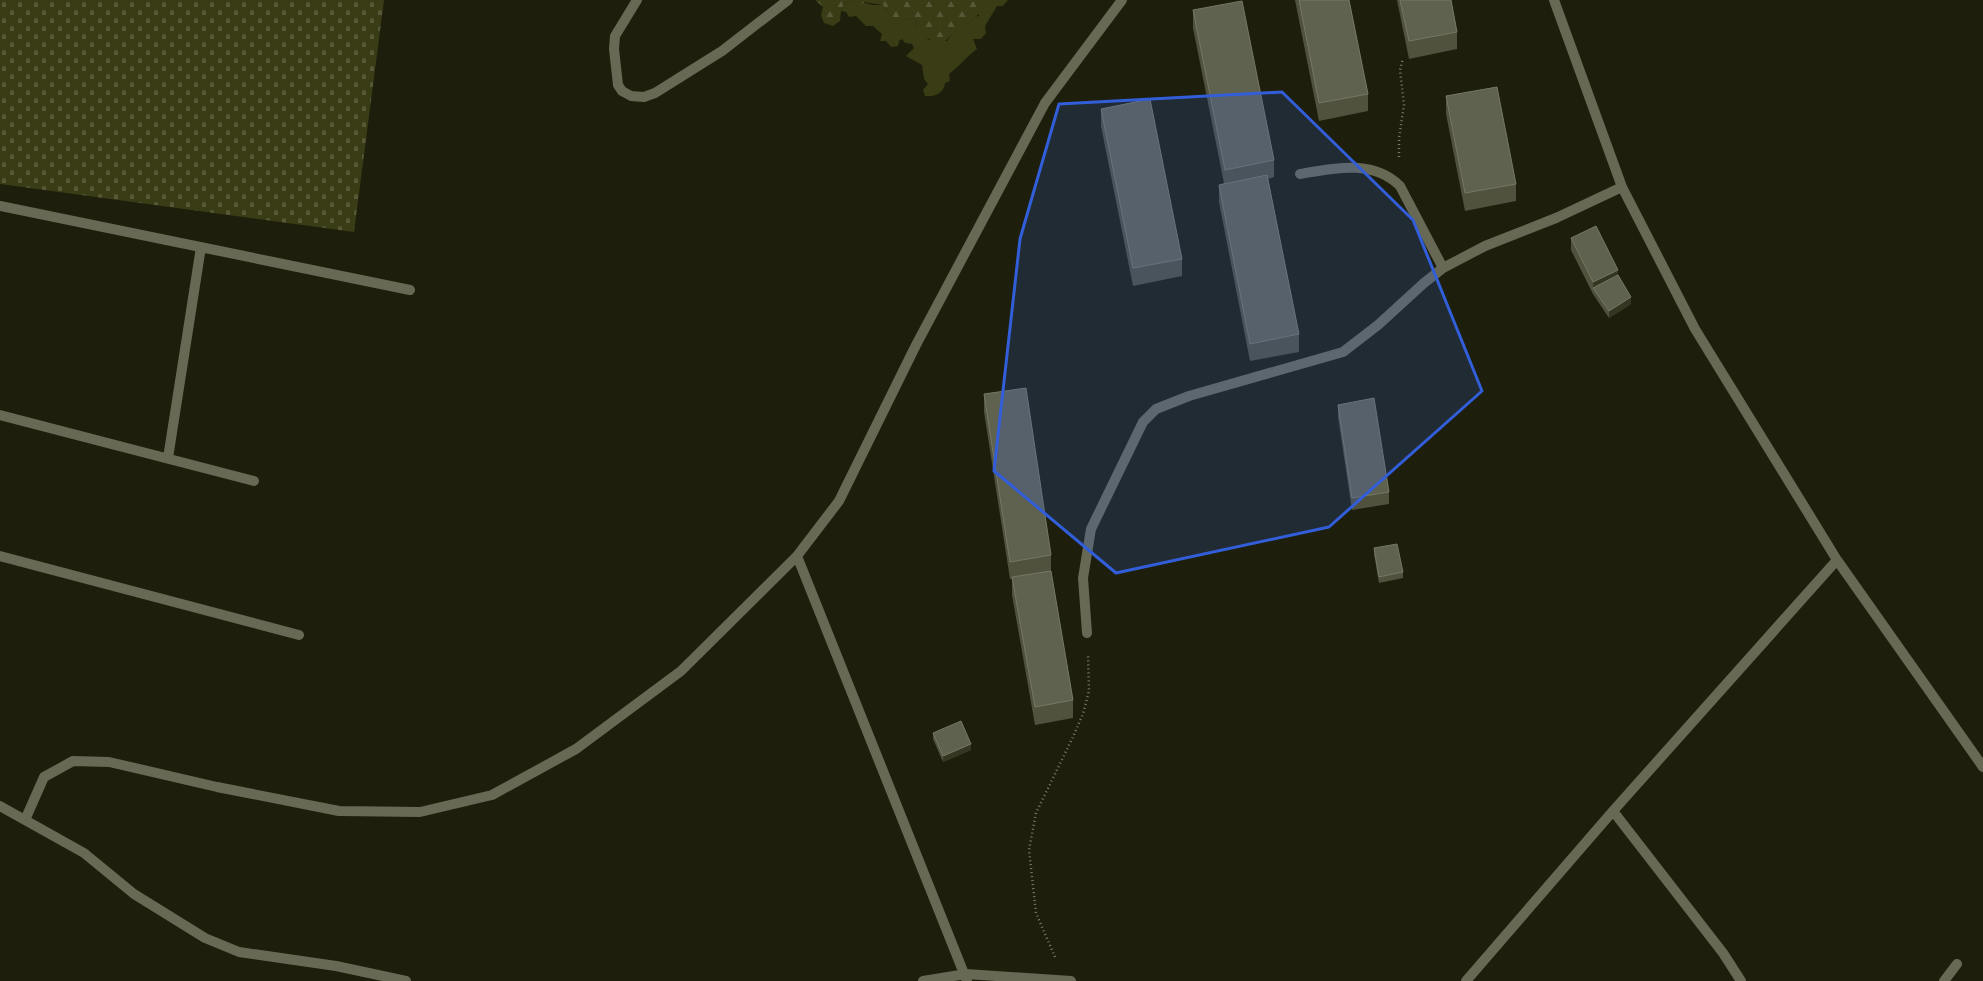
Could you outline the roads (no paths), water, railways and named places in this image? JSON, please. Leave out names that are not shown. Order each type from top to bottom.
[{"type":"street","points":[[637,0],[615,36],[614,49],[618,85],[622,91],[631,96],[644,97],[655,93],[722,50],[788,0]]},
{"type":"street","points":[[25,820],[44,777],[73,761],[109,762],[217,787],[339,811],[420,812],[492,795],[576,749],[681,671],[797,556],[839,501],[916,344],[1046,103],[1122,0]]},
{"type":"street","points":[[1554,0],[1622,187],[1695,328],[1837,560],[1983,767]]},
{"type":"street","points":[[1300,174],[1344,167],[1369,169],[1392,178],[1400,186],[1443,268]]},
{"type":"street","points":[[1087,633],[1083,578],[1091,529],[1143,422],[1156,409],[1189,396],[1343,352],[1378,325],[1424,283],[1443,268],[1485,246],[1556,218],[1622,187]]},
{"type":"street","points":[[0,206],[410,290]]},
{"type":"street","points":[[168,458],[201,247]]},
{"type":"street","points":[[0,415],[254,480]]},
{"type":"street","points":[[0,556],[299,634]]},
{"type":"street","points":[[797,556],[966,977]]},
{"type":"street","points":[[1466,981],[1613,811],[1837,560]]},
{"type":"street","points":[[0,806],[84,852],[134,894],[205,938],[239,952],[336,966],[406,981]]},
{"type":"street","points":[[1613,811],[1723,953],[1741,981]]},
{"type":"street","points":[[1944,981],[1957,964]]},
{"type":"street","points":[[923,981],[966,977],[1071,981]]}]
